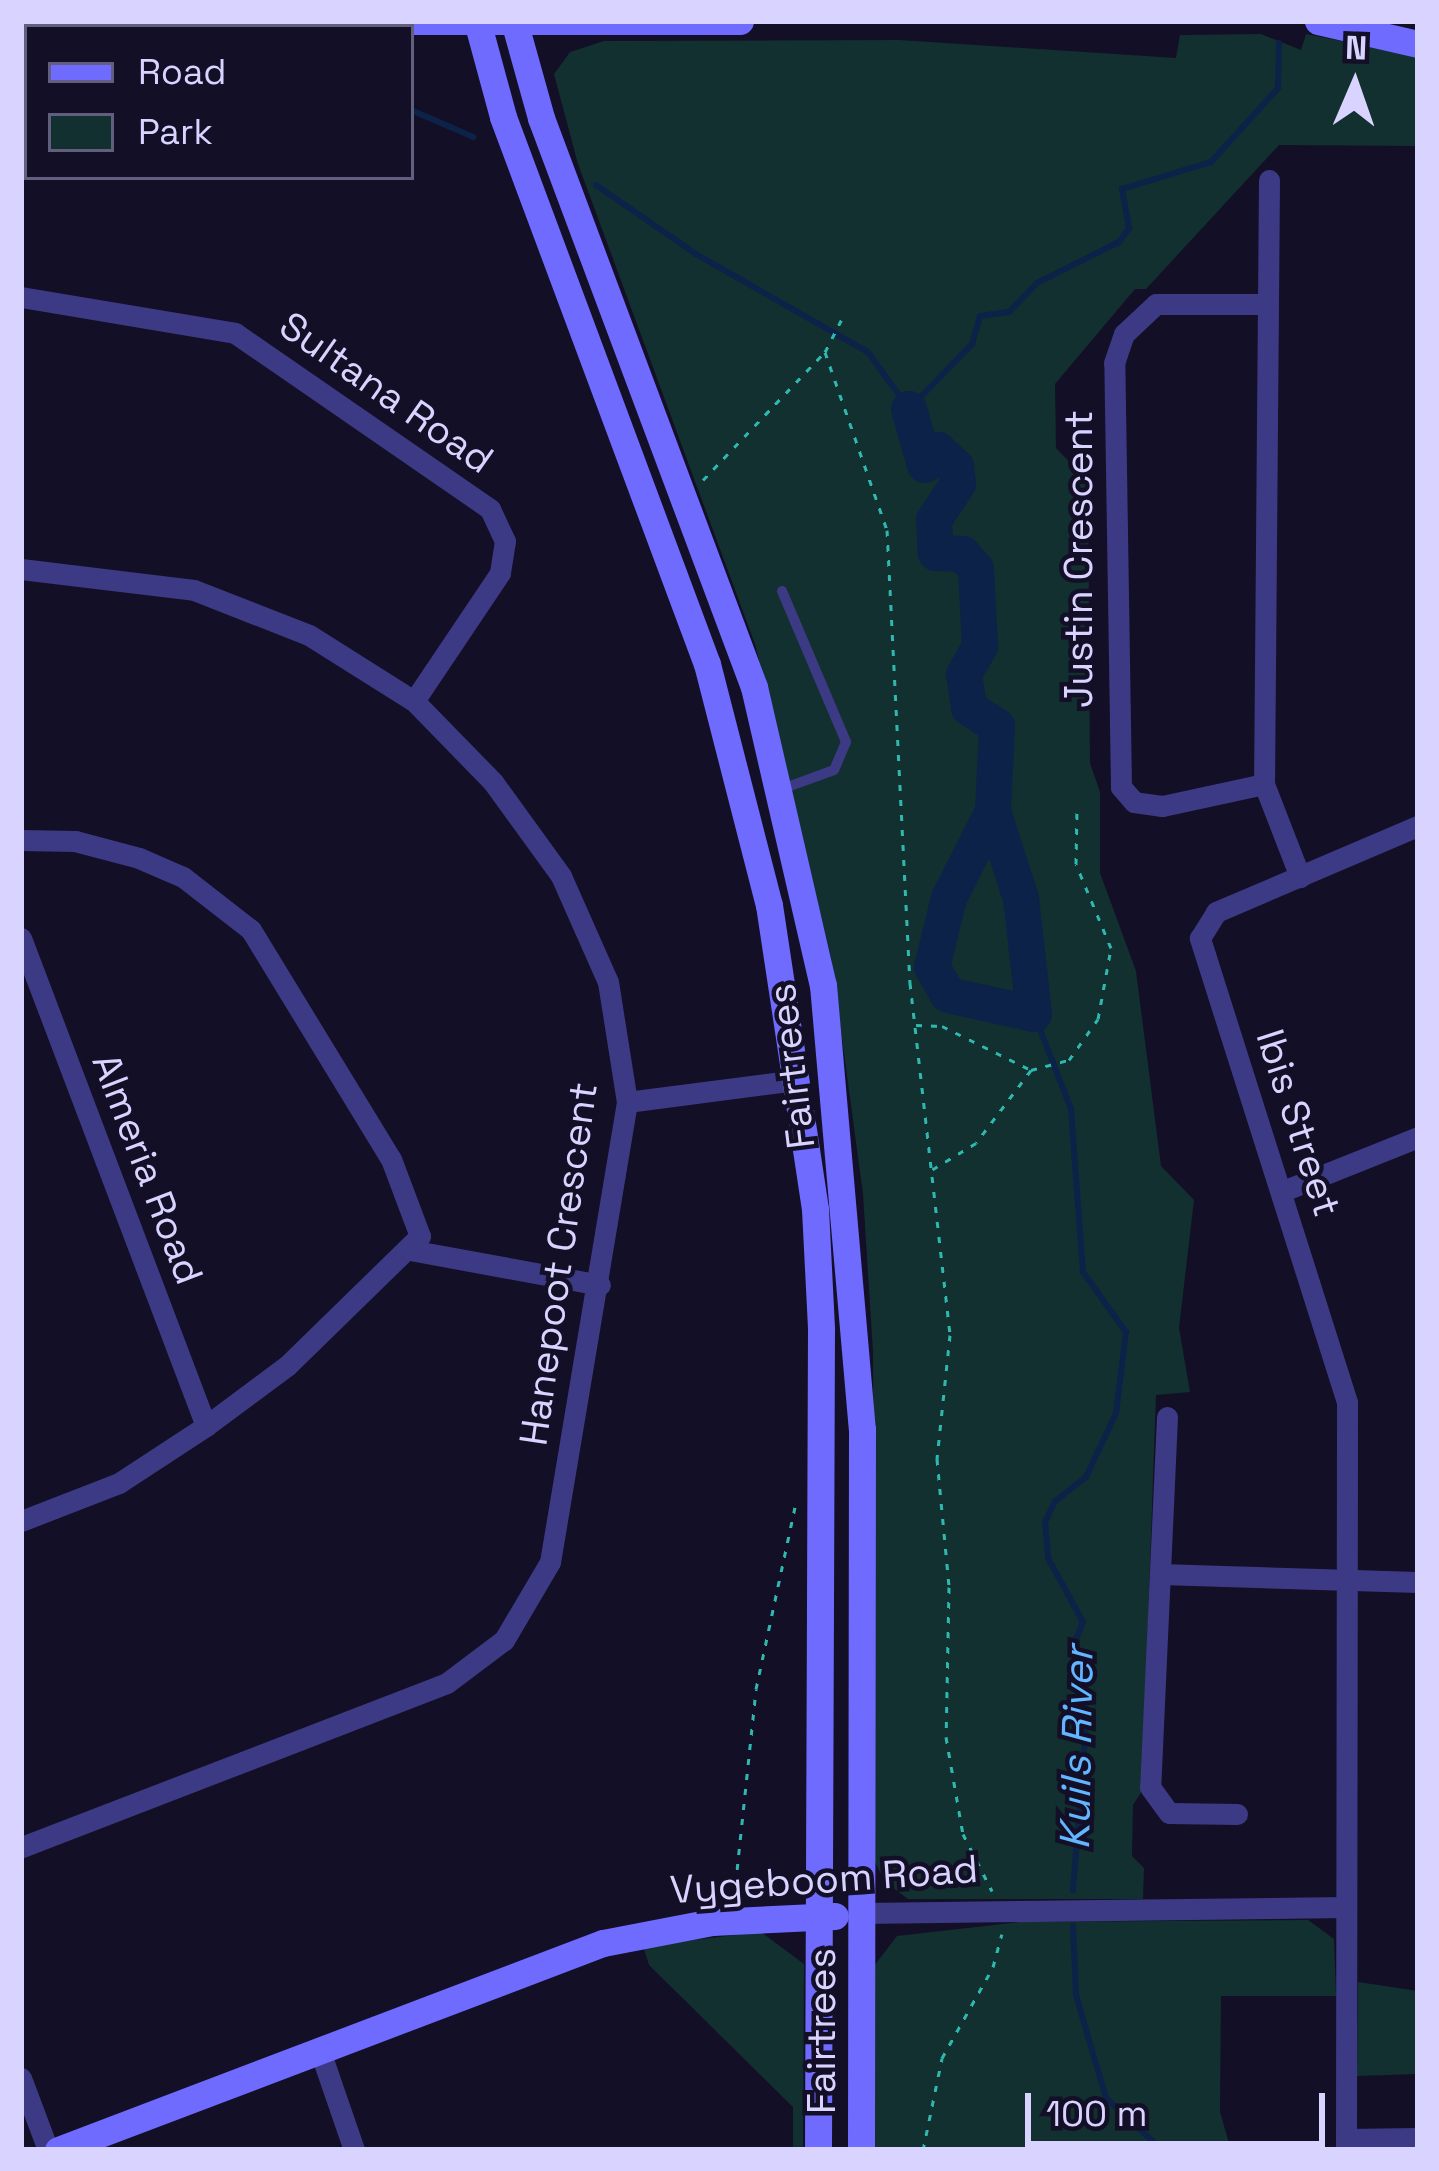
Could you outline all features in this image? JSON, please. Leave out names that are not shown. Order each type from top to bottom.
[{"type":"main road","points":[[382,21],[740,21]]},
{"type":"main road","name":"Fairtrees","points":[[514,21],[541,118],[688,494],[782,789],[823,985],[850,1226],[862,1429],[861,2150]]},
{"type":"main road","points":[[1316,21],[1418,44]]},
{"type":"main road","name":"Fairtrees","points":[[477,22],[503,116],[707,664],[769,905],[797,1080],[821,1329],[818,2150]]},
{"type":"main road","name":"Vygeboom Road","points":[[58,2150],[628,1936],[862,1913]]},
{"type":"street","points":[[1269,180],[1264,784],[1300,877]]},
{"type":"street","name":"Sultana Road","points":[[21,297],[235,333],[490,509],[505,541],[500,573],[414,701]]},
{"type":"street","name":"Justin Crescent","points":[[1264,784],[1162,806],[1134,802],[1120,787],[1114,363],[1124,334],[1156,304],[1268,304]]},
{"type":"street","name":"Hanepoot Crescent","points":[[21,569],[194,590],[309,635],[414,701],[493,782],[561,876],[608,982],[627,1102],[550,1562],[494,1649],[447,1683],[21,1847]]},
{"type":"street","name":"Ibis Street","points":[[1346,2145],[1347,1579],[1342,1375],[1200,938],[1216,912],[1418,826]]},
{"type":"street","points":[[21,840],[75,841],[139,858],[183,878],[251,930],[392,1159],[420,1236],[288,1365],[206,1426],[119,1483],[21,1521]]},
{"type":"street","name":"Almeria Road","points":[[21,938],[206,1426]]},
{"type":"street","points":[[627,1102],[797,1080]]},
{"type":"street","points":[[1283,1191],[1418,1137]]},
{"type":"street","points":[[410,1250],[600,1285]]},
{"type":"street","points":[[1166,1417],[1155,1802],[1177,1815],[1237,1814]]},
{"type":"street","points":[[1160,1574],[1418,1582]]},
{"type":"street","name":"Vygeboom Road","points":[[862,1913],[1009,1907],[1346,1906]]},
{"type":"street","points":[[320,2051],[354,2150]]},
{"type":"street","points":[[21,2078],[48,2150]]},
{"type":"street","points":[[1346,2145],[1418,2138]]},
{"type":"lane","points":[[782,591],[846,742],[834,770],[782,789]]},
{"type":"path","points":[[703,481],[825,352],[842,320]]},
{"type":"path","points":[[825,352],[887,530],[914,1025],[950,1335],[937,1459],[949,1587],[946,1737],[963,1834],[1009,1907],[993,1967],[942,2058],[923,2150]]},
{"type":"path","points":[[930,1172],[976,1143],[1030,1070],[1069,1060],[1099,1018],[1111,947],[1076,865],[1077,805]]},
{"type":"path","points":[[914,1025],[942,1026],[1030,1070]]},
{"type":"path","points":[[746,1899],[734,1899],[730,1888],[756,1690],[798,1494]]},
{"type":"path","points":[[772,1897],[796,1880]]},
{"type":"green space","points":[[1261,34],[1301,50],[1306,34],[1418,56],[1418,146],[1279,145],[1146,289],[1135,289],[1055,384],[1056,448],[1088,481],[1090,763],[1100,792],[1100,873],[1136,971],[1161,1166],[1194,1200],[1179,1328],[1190,1392],[1156,1395],[1142,1791],[1133,1805],[1132,1856],[1144,1868],[1143,1899],[908,1899],[885,1882],[875,1862],[873,1352],[863,1194],[831,957],[755,644],[578,164],[554,74],[570,52],[604,41],[899,40],[1176,58],[1180,35]]},
{"type":"green space","points":[[1308,1920],[1334,1939],[1336,1996],[1221,1996],[1220,2112],[1231,2150],[873,2150],[874,1966],[897,1936],[1020,1922]]},
{"type":"green space","points":[[761,1932],[804,1964],[803,2150],[793,2150],[793,2107],[649,1965],[643,1946]]},
{"type":"green space","points":[[1358,1982],[1418,1991],[1418,2074],[1357,2076]]},
{"type":"waterway","points":[[596,185],[696,254],[868,352],[909,409],[972,344],[980,316],[1009,312],[1037,283],[1119,242],[1129,228],[1122,189],[1211,162],[1278,88],[1279,43]]},
{"type":"waterway","points":[[414,111],[473,137]]},
{"type":"waterway","name":"Kuils River","points":[[909,409],[925,465],[938,450],[956,467],[958,484],[934,520],[936,553],[963,554],[976,569],[980,646],[964,675],[969,708],[997,726],[993,811],[949,898],[932,967],[948,995],[1034,1014],[1021,899],[993,811]]},
{"type":"waterway","name":"Kuils River","points":[[1034,1014],[1071,1109],[1083,1272],[1126,1332],[1116,1413],[1086,1477],[1055,1501],[1045,1522],[1048,1558],[1083,1622],[1071,1650],[1087,1712],[1073,1890]]},
{"type":"waterway","name":"Kuils River","points":[[1073,1926],[1076,1995],[1106,2098],[1162,2150]]}]
